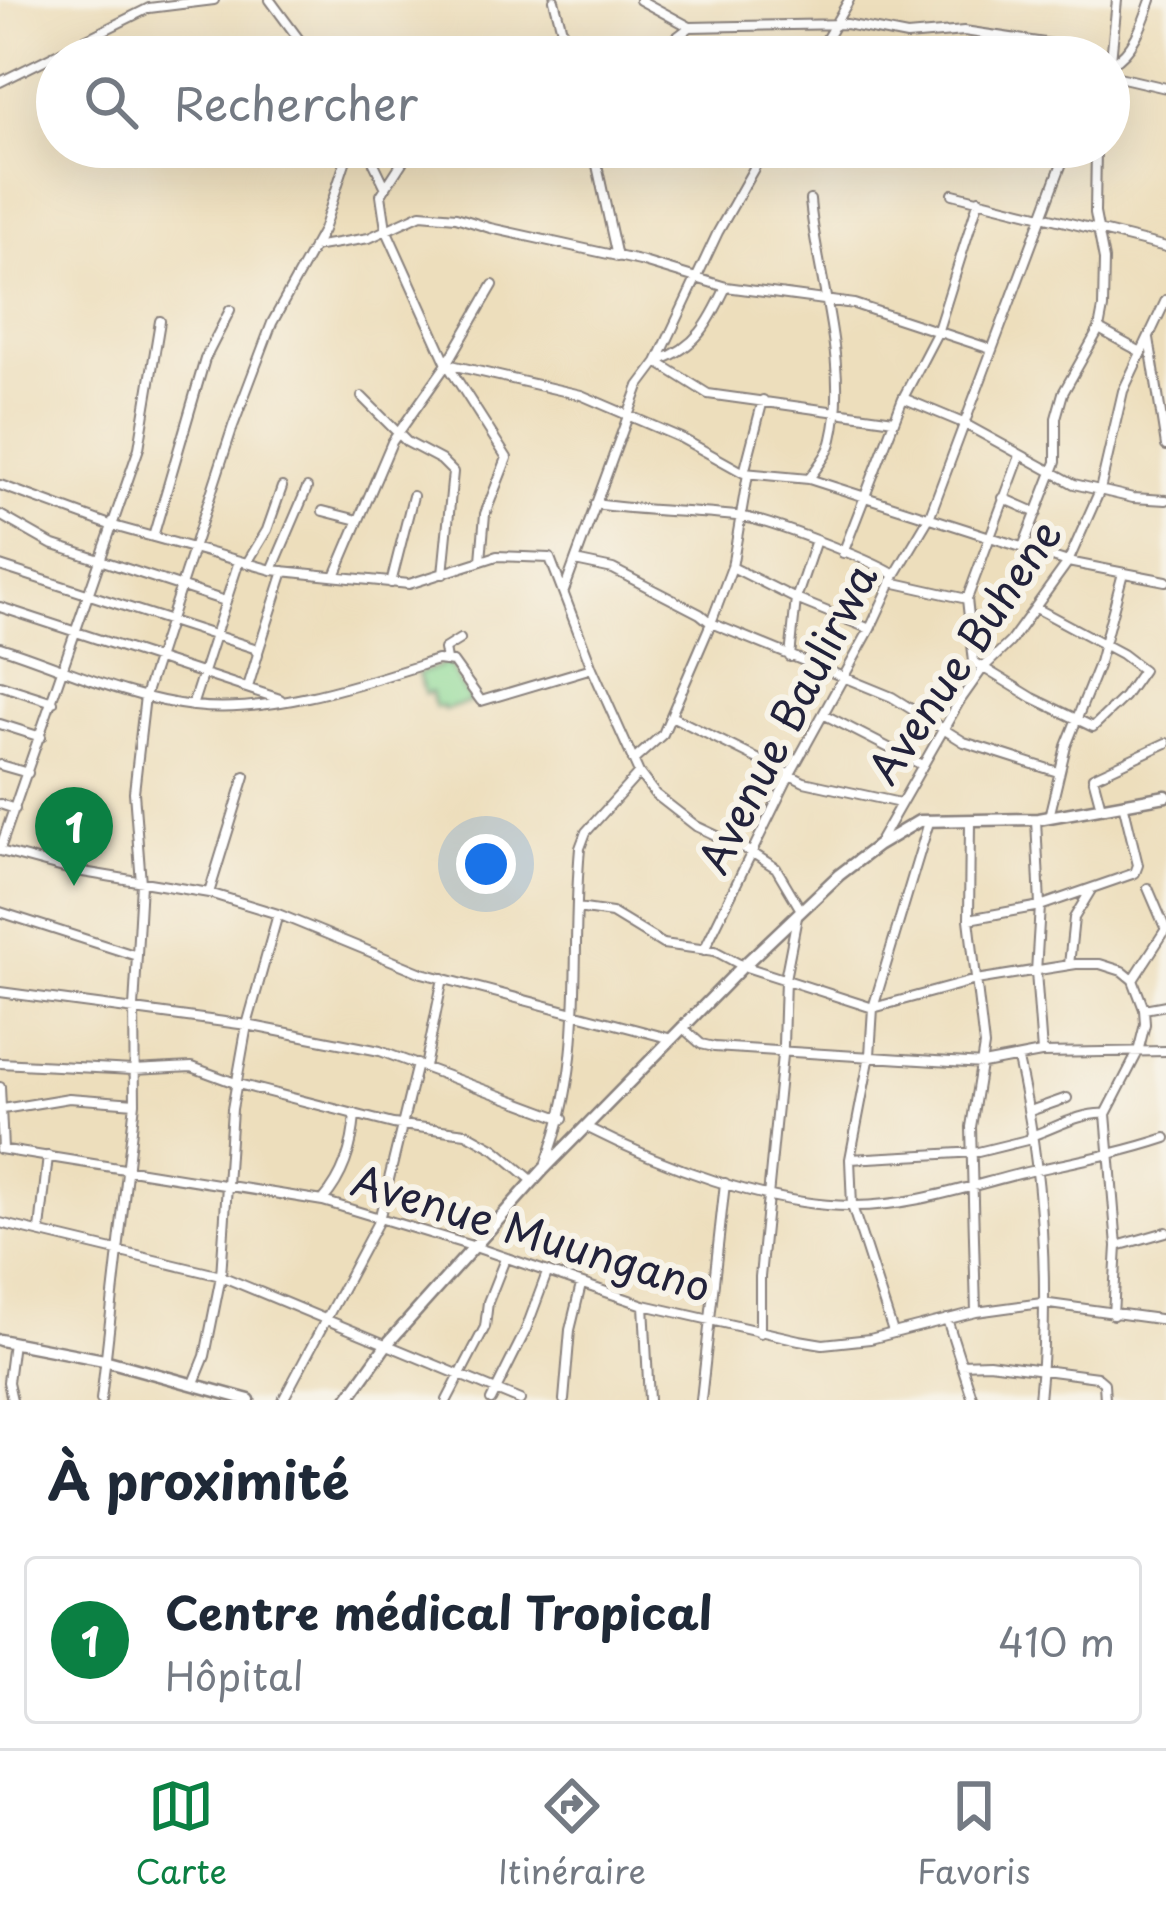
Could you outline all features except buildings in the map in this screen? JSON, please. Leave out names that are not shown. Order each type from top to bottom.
[{"type":"main road","points":[[347,1400],[387,1344],[543,1170],[743,966],[878,846],[930,819],[970,823],[1042,818],[1166,796]]},
{"type":"main road","points":[[6,1341],[104,1360],[243,1399]]},
{"type":"street","points":[[93,36],[149,8],[214,0]]},
{"type":"street","points":[[270,0],[297,36]]},
{"type":"street","points":[[554,0],[563,36]]},
{"type":"street","points":[[640,0],[690,28],[836,25],[907,36],[964,31],[1003,36]]},
{"type":"street","points":[[829,36],[849,0]]},
{"type":"street","points":[[1113,36],[1117,0]]},
{"type":"street","points":[[1130,46],[1150,0]]},
{"type":"street","points":[[679,36],[690,28]]},
{"type":"street","points":[[0,82],[36,64]]},
{"type":"street","points":[[1130,81],[1166,88]]},
{"type":"street","points":[[101,1400],[135,1103],[141,883],[134,792],[145,696],[272,323],[335,199],[344,168]]},
{"type":"street","points":[[376,168],[386,187]]},
{"type":"street","points":[[398,168],[380,199],[386,230],[447,364],[507,458],[485,514],[481,560]]},
{"type":"street","points":[[598,168],[617,256]]},
{"type":"street","points":[[564,593],[639,386],[657,362],[755,168]]},
{"type":"street","name":"Avenue Baulirwa","points":[[704,950],[840,678],[929,518],[1060,168]]},
{"type":"street","points":[[1023,548],[1052,473],[1063,393],[1099,329],[1106,285],[1098,232],[1096,168]]},
{"type":"street","points":[[953,194],[1166,247]]},
{"type":"street","points":[[843,553],[903,398],[937,333],[980,199]]},
{"type":"street","points":[[809,479],[832,442],[836,410],[829,300],[814,243],[810,200]]},
{"type":"street","points":[[312,247],[369,238],[421,214],[456,217],[726,287],[854,304],[991,349]]},
{"type":"street","points":[[334,576],[399,432],[494,285]]},
{"type":"street","points":[[657,362],[679,354],[698,338],[726,287]]},
{"type":"street","name":"Avenue Buhene","points":[[878,846],[942,728],[983,668],[1036,608],[1068,562],[1100,490],[1123,391],[1166,300]]},
{"type":"street","points":[[153,537],[206,359],[230,310]]},
{"type":"street","points":[[160,321],[139,448],[0,850],[141,883],[209,892],[443,978],[672,1039]]},
{"type":"street","points":[[1099,329],[1142,352]]},
{"type":"street","points":[[1149,336],[1166,446]]},
{"type":"street","points":[[657,362],[707,394],[894,420]]},
{"type":"street","points":[[447,364],[580,395],[681,438],[746,474],[809,479],[1068,562],[1166,581]]},
{"type":"street","points":[[362,397],[453,472],[443,575]]},
{"type":"street","points":[[903,398],[963,423],[1052,473],[1100,490],[1166,500]]},
{"type":"street","points":[[635,759],[663,734],[732,567],[763,400]]},
{"type":"street","points":[[1020,456],[968,599],[974,662],[1090,728],[1124,698],[1143,670],[1036,608]]},
{"type":"street","points":[[0,485],[110,525],[272,570],[418,583],[497,556],[550,558],[639,773],[655,794],[696,826],[776,868],[799,914],[785,979],[760,1277],[760,1334]]},
{"type":"street","points":[[192,706],[225,601],[243,562],[267,530],[283,487]]},
{"type":"street","points":[[272,570],[307,488]]},
{"type":"street","points":[[391,583],[412,496]]},
{"type":"street","points":[[1004,498],[1037,513]]},
{"type":"street","points":[[595,504],[739,516],[843,553],[893,579],[968,599]]},
{"type":"street","points":[[323,512],[358,520]]},
{"type":"street","points":[[0,514],[51,544],[225,601]]},
{"type":"street","points":[[352,535],[362,540]]},
{"type":"street","points":[[790,657],[796,599],[815,542]]},
{"type":"street","points":[[575,561],[614,569],[711,623],[892,698],[964,742],[1058,772]]},
{"type":"street","points":[[0,566],[254,648],[258,654]]},
{"type":"street","points":[[732,567],[870,629]]},
{"type":"street","points":[[248,687],[284,571]]},
{"type":"street","points":[[1041,1053],[1036,972],[1042,818],[1105,645],[1123,573]]},
{"type":"street","points":[[0,607],[282,699]]},
{"type":"street","points":[[446,660],[445,649],[460,640]]},
{"type":"street","points":[[0,647],[145,696],[192,706],[231,707],[330,691],[446,660],[453,662],[481,701],[592,668]]},
{"type":"street","points":[[0,685],[53,702]]},
{"type":"street","points":[[823,714],[922,765]]},
{"type":"street","points":[[671,716],[824,789],[901,803]]},
{"type":"street","points":[[0,724],[41,736]]},
{"type":"street","points":[[1101,807],[1093,777],[1166,743]]},
{"type":"street","points":[[0,765],[28,773]]},
{"type":"street","points":[[543,1170],[563,1119],[577,1011],[583,839],[639,773]]},
{"type":"street","points":[[209,892],[245,776]]},
{"type":"street","points":[[968,919],[1040,906],[1138,869],[1123,803]]},
{"type":"street","points":[[0,805],[15,809]]},
{"type":"street","points":[[893,1332],[852,1206],[850,1159],[870,1055],[873,1008],[930,819]]},
{"type":"street","points":[[970,823],[968,919],[983,1028],[983,1064],[971,1127],[976,1312]]},
{"type":"street","points":[[1069,966],[1074,918],[1092,888]]},
{"type":"street","points":[[1132,980],[1166,929],[1148,888]]},
{"type":"street","points":[[577,908],[612,913],[663,944],[704,950],[873,1008],[976,980],[1069,966],[1100,964],[1121,971],[1132,980],[1144,1009],[1138,1052],[1106,1114],[1117,1246],[1113,1315]]},
{"type":"street","points":[[0,912],[137,956]]},
{"type":"street","points":[[202,1400],[205,1356],[221,1276],[230,1135],[247,1025],[278,914]]},
{"type":"street","points":[[283,1400],[379,1220],[400,1125],[443,978]]},
{"type":"street","points":[[0,992],[247,1025],[380,1051],[563,1119]]},
{"type":"street","points":[[1144,1009],[1166,1005]]},
{"type":"street","points":[[682,1028],[701,1044],[781,1054],[983,1064],[1041,1053],[1166,1052]]},
{"type":"street","points":[[1018,1060],[1030,1111],[1034,1170],[1042,1303],[1039,1400]]},
{"type":"street","points":[[0,1063],[134,1070],[181,1066],[400,1125],[466,1133],[533,1181]]},
{"type":"street","points":[[0,1087],[2,1149]]},
{"type":"street","points":[[3,1109],[69,1098],[135,1103]]},
{"type":"street","points":[[1030,1111],[1067,1098]]},
{"type":"street","points":[[850,1159],[971,1151],[1031,1137],[1089,1112],[1106,1114]]},
{"type":"street","points":[[322,1201],[334,1188],[353,1146],[356,1114]]},
{"type":"street","points":[[586,1126],[622,1146],[725,1183],[767,1195],[852,1206],[930,1197],[1166,1138]]},
{"type":"street","name":"Avenue Muungano","points":[[2,1149],[322,1201],[472,1246],[644,1306],[823,1344],[870,1339],[947,1318],[1042,1303],[1166,1320]]},
{"type":"street","points":[[40,1230],[48,1156]]},
{"type":"street","points":[[701,1400],[725,1183]]},
{"type":"street","points":[[0,1223],[221,1276],[520,1400]]},
{"type":"street","points":[[1117,1246],[1166,1232]]},
{"type":"street","points":[[447,1400],[484,1327],[488,1302],[506,1258]]},
{"type":"street","points":[[490,1400],[525,1332],[547,1274]]},
{"type":"street","points":[[564,1400],[570,1330],[581,1286]]},
{"type":"street","points":[[644,1306],[649,1400]]},
{"type":"street","points":[[947,1318],[973,1400]]},
{"type":"street","points":[[6,1341],[12,1400]]},
{"type":"street","points":[[961,1364],[1097,1376],[1104,1383],[1105,1400]]},
{"type":"green space","points":[[448,663],[471,702],[444,710],[435,708],[418,674]]},
{"type":"place","name":"Centre médical Tropical","points":[[74,886]]}]
